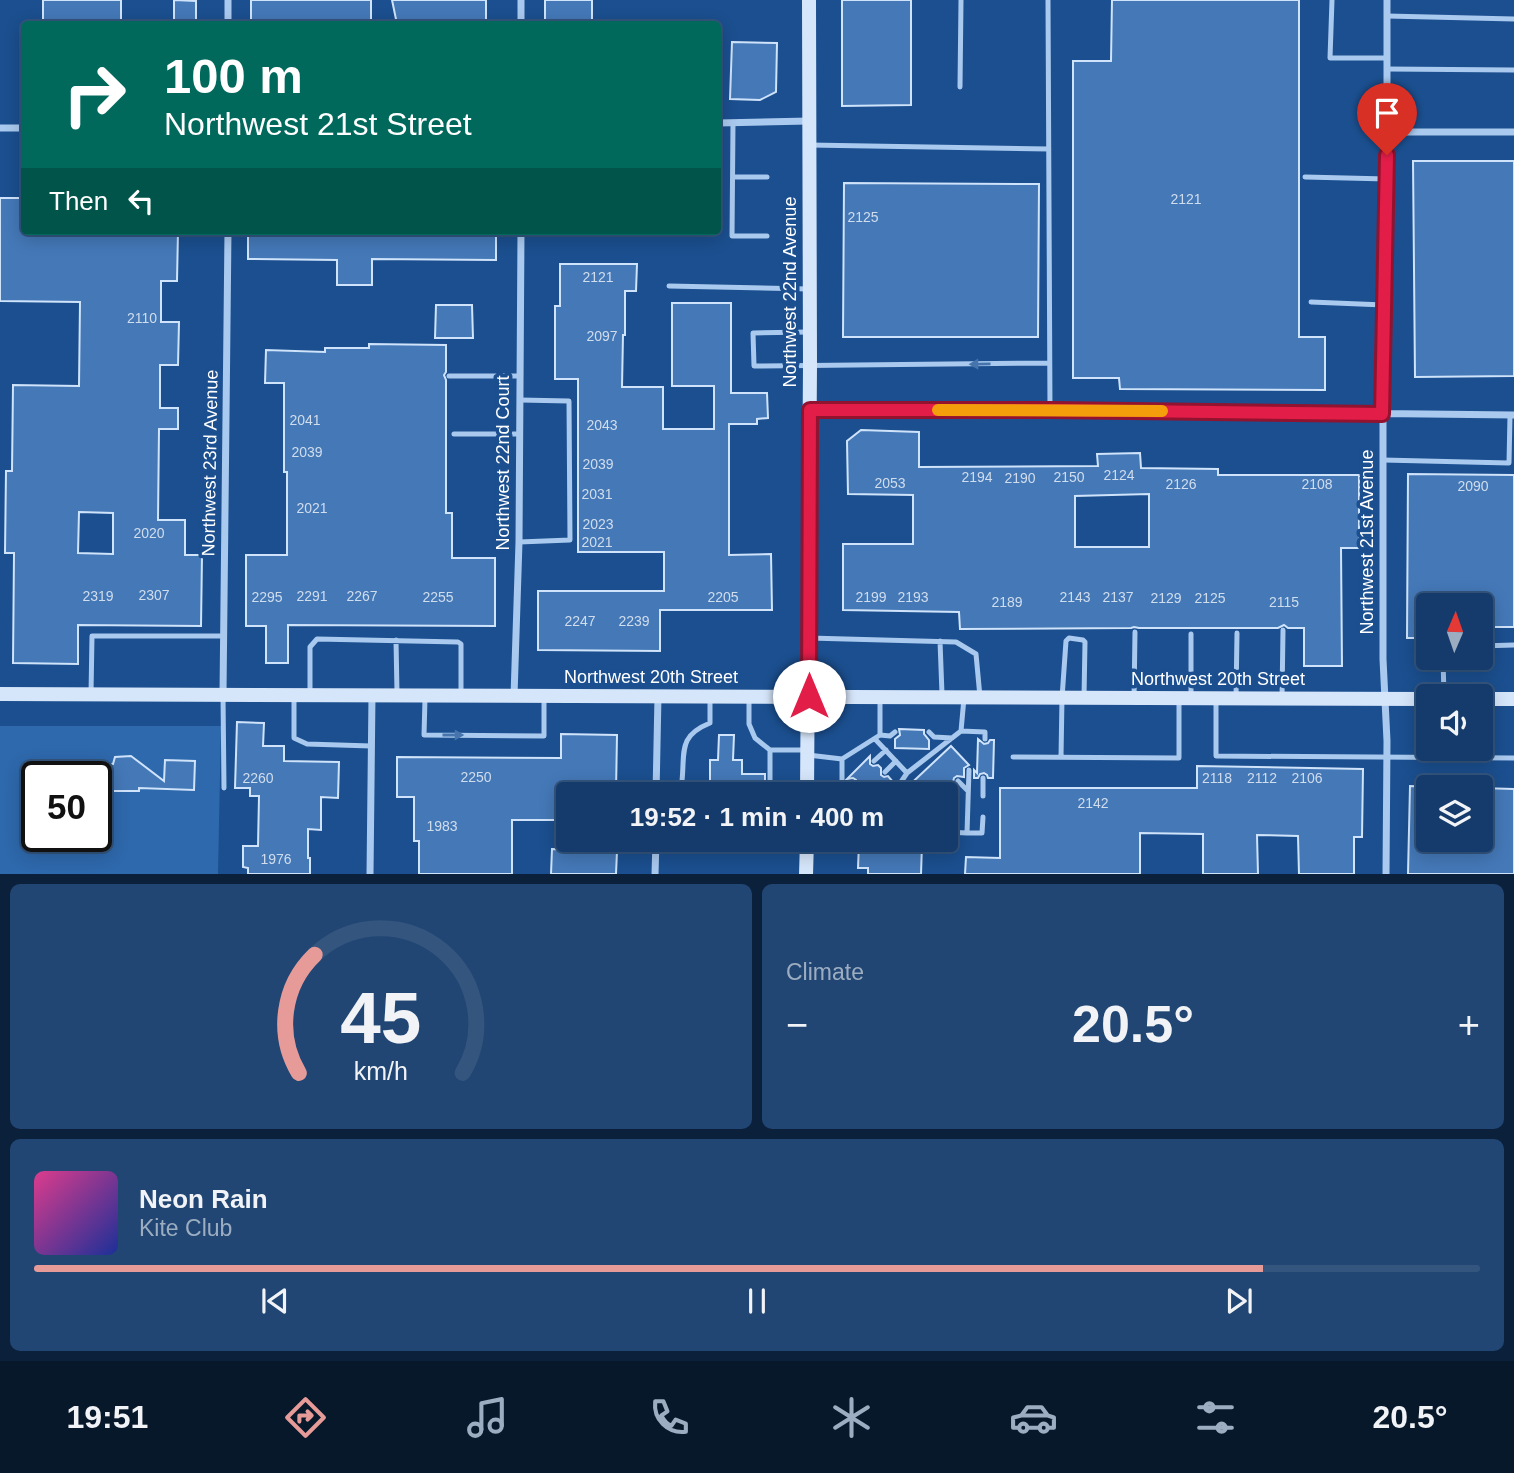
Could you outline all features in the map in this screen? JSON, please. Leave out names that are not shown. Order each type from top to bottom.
[{"type":"main road","name":"Northwest 22nd Avenue","points":[[807,782],[809,0]]},
{"type":"main road","name":"Northwest 20th Street","points":[[0,694],[1416,699]]},
{"type":"main road","points":[[1493,699],[1514,699]]},
{"type":"main road","points":[[806,874],[807,852]]},
{"type":"street","points":[[228,0],[228,21]]},
{"type":"street","points":[[521,0],[521,21]]},
{"type":"street","name":"Northwest 21st Avenue","points":[[1386,874],[1382,414],[1387,179],[1387,0]]},
{"type":"street","points":[[721,123],[809,121]]},
{"type":"street","points":[[0,128],[21,128]]},
{"type":"street","points":[[1387,132],[1514,132]]},
{"type":"street","name":"Northwest 23rd Avenue","points":[[223,695],[228,235]]},
{"type":"street","name":"Northwest 22nd Court","points":[[514,696],[519,542],[521,235]]},
{"type":"street","points":[[810,410],[1512,415]]},
{"type":"street","points":[[370,874],[372,695]]},
{"type":"street","points":[[656,782],[657,696]]},
{"type":"street","points":[[655,874],[656,852]]},
{"type":"lane","points":[[960,87],[961,0]]},
{"type":"lane","points":[[1048,0],[1050,410]]},
{"type":"lane","points":[[1332,0],[1330,58],[1387,58]]},
{"type":"lane","points":[[1387,16],[1514,19]]},
{"type":"lane","points":[[1387,69],[1514,70]]},
{"type":"lane","points":[[733,123],[732,236],[767,236]]},
{"type":"lane","points":[[810,145],[1049,149]]},
{"type":"lane","points":[[733,177],[768,177]]},
{"type":"lane","points":[[1306,177],[1387,179]]},
{"type":"lane","points":[[669,286],[810,289]]},
{"type":"lane","points":[[1311,302],[1384,305]]},
{"type":"lane","points":[[810,332],[753,333],[754,366],[1049,363]]},
{"type":"lane","points":[[449,376],[520,376]]},
{"type":"lane","points":[[519,542],[570,540],[569,401],[520,400]]},
{"type":"lane","points":[[1383,460],[1509,463],[1512,415]]},
{"type":"lane","points":[[454,434],[519,434]]},
{"type":"lane","points":[[1282,698],[1283,630]]},
{"type":"lane","points":[[1135,632],[1135,698]]},
{"type":"lane","points":[[1236,698],[1237,633]]},
{"type":"lane","points":[[1013,757],[1179,758],[1191,634]]},
{"type":"lane","points":[[91,694],[92,636],[224,636]]},
{"type":"lane","points":[[809,638],[956,642],[976,654],[980,697]]},
{"type":"lane","points":[[1061,757],[1062,698],[1066,641],[1069,638],[1078,638],[1085,642],[1084,698]]},
{"type":"lane","points":[[310,695],[310,647],[317,639],[453,641],[461,644],[461,695]]},
{"type":"lane","points":[[396,640],[397,695]]},
{"type":"lane","points":[[940,641],[942,696]]},
{"type":"lane","points":[[1493,646],[1514,645]]},
{"type":"lane","points":[[223,695],[224,788]]},
{"type":"lane","points":[[293,695],[294,737],[307,744],[371,746]]},
{"type":"lane","points":[[425,695],[424,735],[530,736],[544,736],[544,696]]},
{"type":"lane","points":[[681,782],[685,741],[691,733],[710,723],[710,696]]},
{"type":"lane","points":[[749,696],[749,724],[755,738],[770,750],[842,759],[878,737],[892,734],[895,742]]},
{"type":"lane","points":[[880,696],[878,737],[907,773]]},
{"type":"lane","points":[[900,782],[907,773],[945,747],[961,730],[964,697]]},
{"type":"lane","points":[[1216,698],[1216,756],[1514,758]]},
{"type":"lane","points":[[961,730],[985,732],[985,739]]},
{"type":"lane","points":[[931,737],[952,738]]},
{"type":"lane","points":[[770,750],[770,782]]},
{"type":"lane","points":[[874,761],[886,750]]},
{"type":"lane","points":[[842,759],[842,782]]},
{"type":"lane","points":[[885,772],[896,761]]},
{"type":"lane","points":[[967,833],[969,770]]},
{"type":"lane","points":[[983,778],[983,796]]},
{"type":"lane","points":[[958,781],[968,791]]},
{"type":"lane","points":[[958,833],[982,833],[983,817]]},
{"type":"shaded area","points":[[0,726],[221,726],[218,874],[0,874]]},
{"type":"building","points":[[43,0],[121,0],[121,21],[43,21]]},
{"type":"building","points":[[174,0],[196,1],[196,21],[174,21]]},
{"type":"building","points":[[251,0],[371,0],[371,21],[251,21]]},
{"type":"building","points":[[392,0],[486,0],[486,21],[396,21]]},
{"type":"building","points":[[545,0],[592,0],[592,21],[545,21]]},
{"type":"building","points":[[842,0],[911,0],[911,105],[842,106]]},
{"type":"building","points":[[1112,0],[1299,0],[1299,337],[1325,337],[1325,390],[1120,389],[1119,378],[1073,378],[1073,61],[1111,61]]},
{"type":"building","points":[[732,42],[777,43],[776,92],[760,100],[730,99]]},
{"type":"building","points":[[1413,161],[1514,161],[1514,376],[1415,377]]},
{"type":"building","points":[[844,183],[1039,184],[1038,337],[843,337]]},
{"type":"building","points":[[0,198],[21,198],[21,235],[178,235],[177,281],[161,281],[161,322],[179,322],[178,365],[160,365],[160,408],[178,408],[178,429],[159,429],[158,520],[185,520],[185,555],[202,555],[201,626],[78,625],[78,664],[13,663],[14,553],[5,553],[6,471],[12,471],[13,385],[79,386],[80,302],[0,301]],"holes":[[[79,512],[113,513],[113,554],[78,553]]]},
{"type":"building","points":[[248,235],[496,235],[496,260],[372,259],[372,285],[337,285],[337,260],[248,259]]},
{"type":"building","points":[[560,264],[637,264],[636,291],[625,291],[622,387],[663,387],[663,429],[714,429],[714,386],[672,386],[672,303],[731,303],[731,393],[767,393],[768,418],[757,419],[757,424],[729,424],[729,555],[771,554],[772,610],[660,610],[660,651],[538,650],[538,591],[664,591],[664,552],[578,552],[578,379],[555,379],[555,306],[560,306]]},
{"type":"building","points":[[436,305],[472,305],[473,338],[435,338]]},
{"type":"building","points":[[369,344],[446,345],[446,513],[452,513],[452,558],[495,558],[495,626],[288,625],[288,663],[266,663],[266,626],[246,626],[246,555],[287,555],[287,472],[284,472],[284,383],[265,383],[266,350],[325,352],[325,348],[369,348]]},
{"type":"building","points":[[861,430],[919,432],[919,467],[1098,466],[1097,454],[1140,453],[1141,468],[1218,469],[1218,475],[1359,475],[1359,548],[1341,548],[1342,666],[1304,666],[1304,628],[1288,628],[1284,625],[1278,628],[960,629],[959,612],[843,610],[843,544],[913,544],[913,495],[848,494],[847,441]],"holes":[[[1149,494],[1149,547],[1075,547],[1075,496]]]},
{"type":"building","points":[[1408,474],[1514,475],[1514,627],[1493,627],[1493,593],[1416,593],[1416,638],[1407,638]]},
{"type":"building","points":[[237,722],[264,723],[263,746],[284,746],[284,761],[339,762],[338,798],[321,797],[321,830],[308,829],[310,874],[248,874],[248,868],[243,867],[243,846],[258,846],[259,796],[250,796],[250,788],[235,788]]},
{"type":"building","points":[[899,729],[924,730],[929,740],[929,749],[895,748],[895,739],[900,735]]},
{"type":"building","points":[[561,734],[617,735],[616,782],[556,782],[556,820],[512,820],[512,874],[419,874],[419,841],[414,841],[414,797],[397,797],[397,757],[561,758]]},
{"type":"building","points":[[719,735],[734,735],[733,760],[742,760],[742,774],[765,774],[765,782],[710,782],[710,760],[718,760]]},
{"type":"building","points":[[978,739],[984,744],[994,740],[993,778],[988,778],[984,773],[974,778],[974,770],[977,773]]},
{"type":"building","points":[[951,746],[969,765],[964,768],[964,777],[957,776],[953,782],[913,782]]},
{"type":"building","points":[[131,756],[164,781],[165,760],[195,761],[194,790],[139,788],[139,791],[112,791],[112,764],[115,757]]},
{"type":"building","points":[[870,756],[870,764],[878,765],[881,775],[888,776],[893,782],[857,782],[853,778],[847,779]]},
{"type":"building","points":[[1197,766],[1363,769],[1362,837],[1354,837],[1354,874],[1299,874],[1298,836],[1257,835],[1258,874],[1203,874],[1203,834],[1140,833],[1140,874],[965,874],[966,857],[1000,858],[1000,788],[1197,788]]},
{"type":"building","points":[[1410,786],[1416,786],[1416,852],[1493,852],[1493,788],[1514,789],[1514,874],[1408,874]]},
{"type":"building","points":[[552,849],[556,849],[556,852],[617,852],[616,874],[551,874]]},
{"type":"building","points":[[859,852],[922,852],[921,874],[868,874],[868,868],[858,868]]},
{"type":"slow traffic","points":[[938,410],[1162,411]]},
{"type":"route","points":[[809,696],[810,410],[1382,414],[1387,155]]}]
